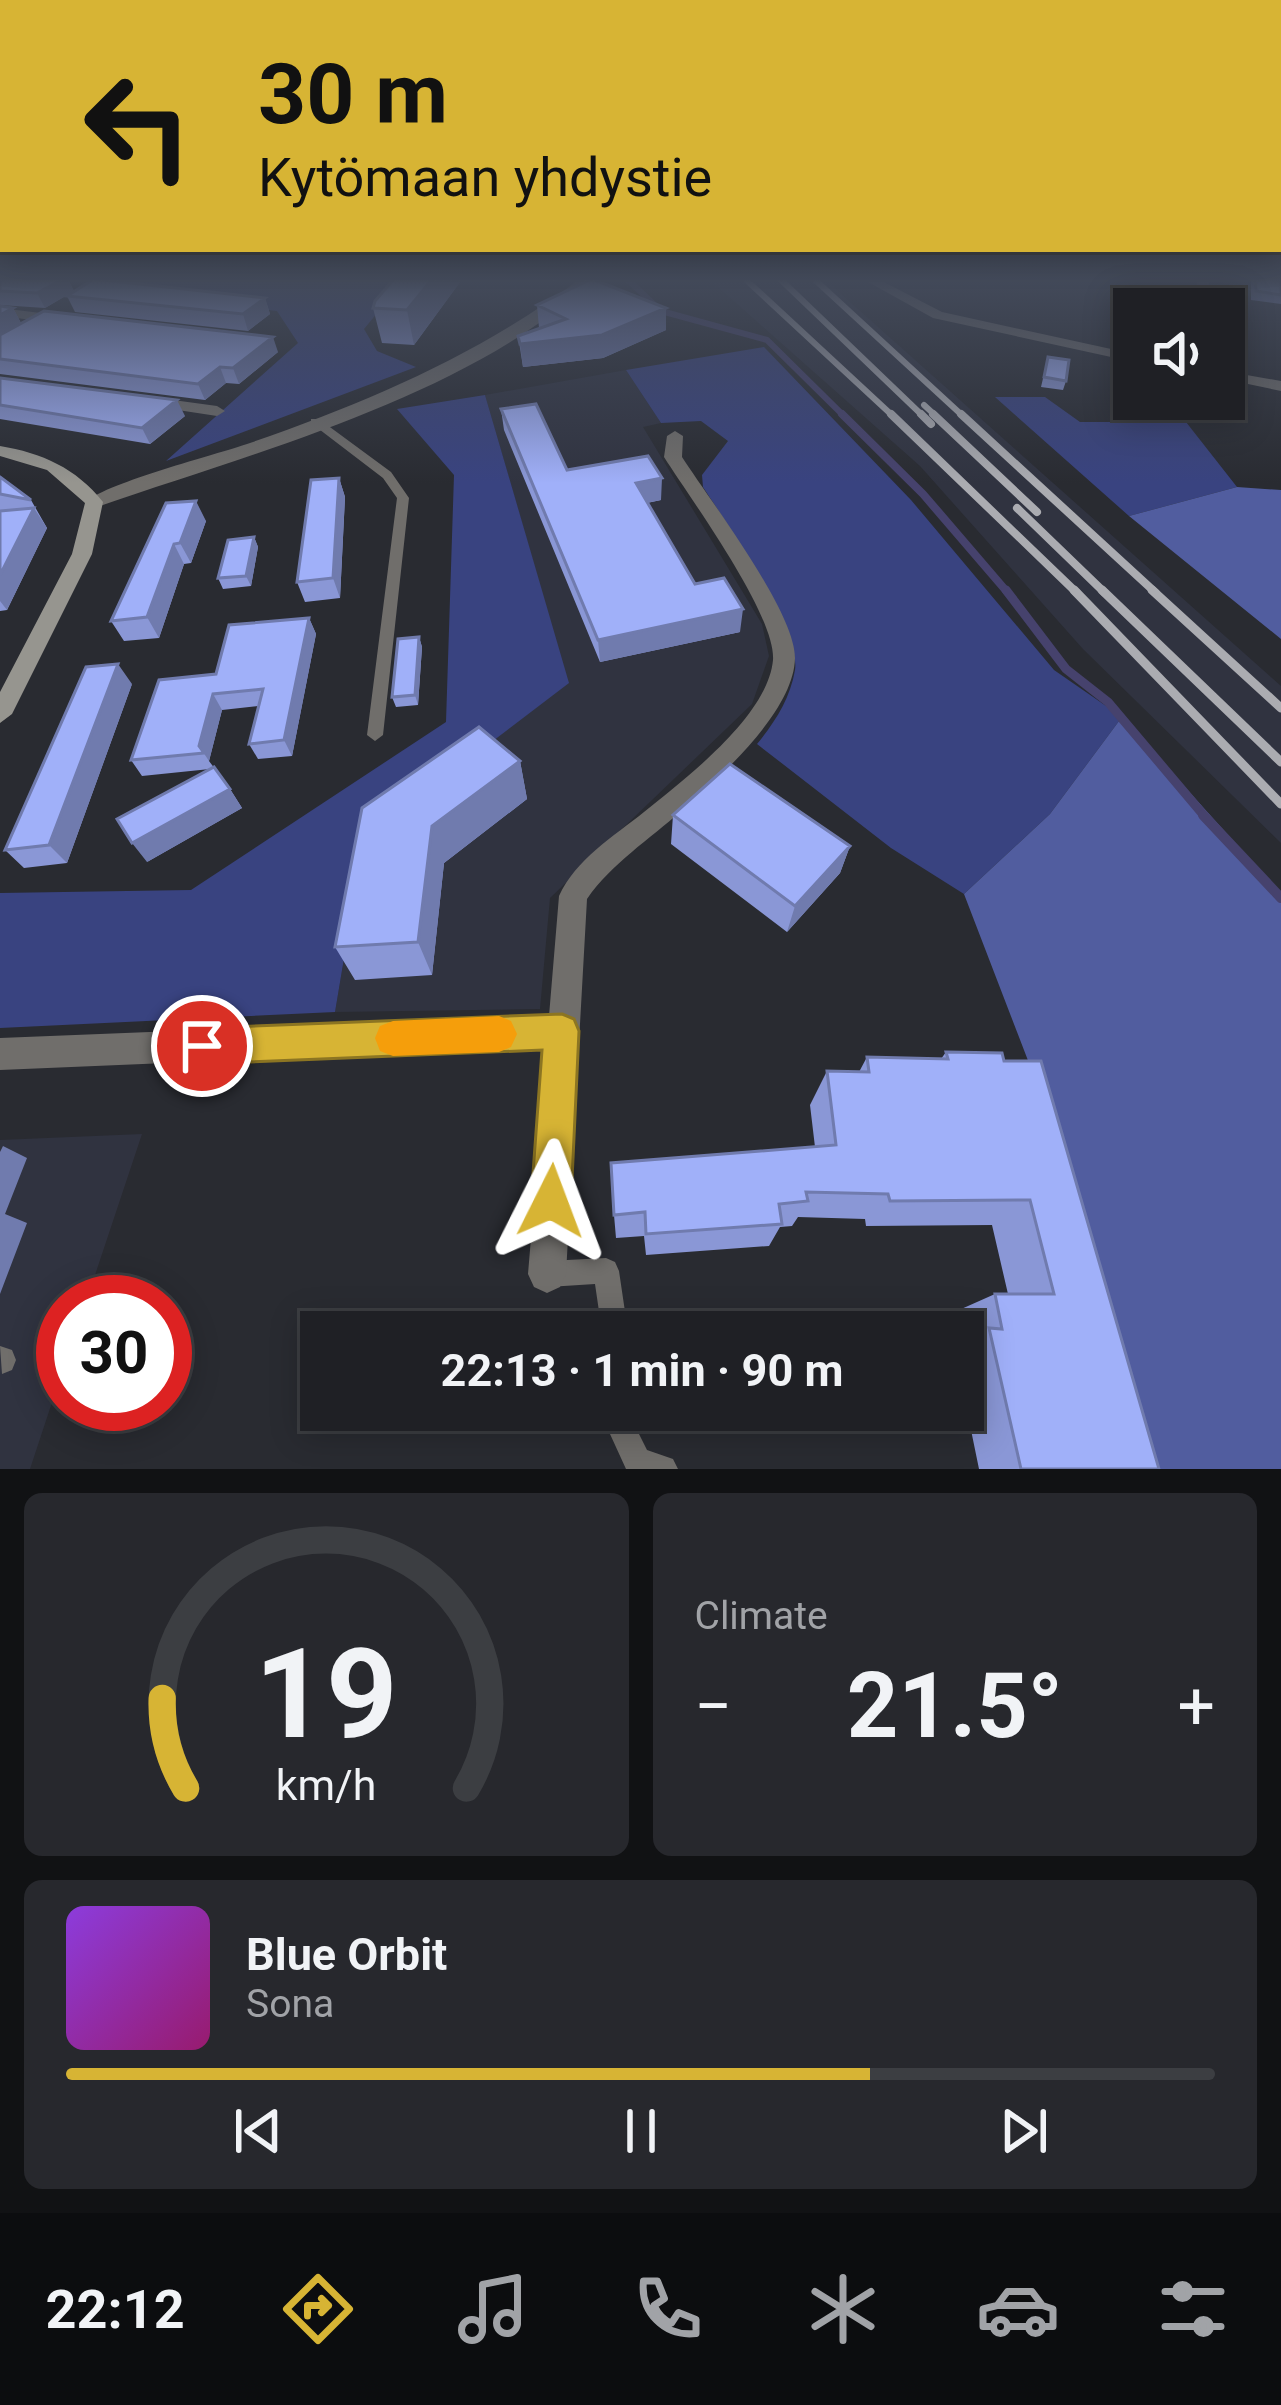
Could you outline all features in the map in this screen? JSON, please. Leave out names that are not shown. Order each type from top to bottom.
[{"type":"street","points":[[94,502],[315,421],[493,347]]},
{"type":"street","points":[[1082,347],[1113,353]]},
{"type":"street","points":[[1245,379],[1281,386]]},
{"type":"street","points":[[130,400],[217,411]]},
{"type":"street","points":[[547,1274],[573,896],[589,873],[764,712],[784,659],[776,626],[673,457],[675,436]]},
{"type":"street","points":[[0,451],[48,462],[74,477],[94,502]]},
{"type":"street","points":[[0,714],[82,554],[94,502]]},
{"type":"street","points":[[0,1054],[562,1031]]},
{"type":"lane","points":[[315,421],[387,476],[403,498],[375,735]]},
{"type":"lane","points":[[547,1274],[606,1271],[612,1311]]},
{"type":"lane","points":[[624,1431],[638,1462],[663,1469]]},
{"type":"shaded area","points":[[294,347],[374,347],[416,367],[166,461]]},
{"type":"shaded area","points":[[764,347],[911,500],[1054,670],[1122,717],[1050,814],[964,894],[891,848],[757,744],[789,691],[794,652],[775,604],[703,487],[702,475],[728,441],[701,421],[661,423],[626,370]]},
{"type":"shaded area","points":[[785,347],[900,347],[1281,686],[1281,843],[1083,649],[920,466]]},
{"type":"shaded area","points":[[626,370],[661,423],[643,427],[762,624],[769,656],[752,704],[550,898],[540,1009],[335,1012],[364,839],[568,683],[485,395]]},
{"type":"shaded area","points":[[485,395],[569,683],[364,839],[335,1012],[0,1028],[0,893],[191,890],[446,722],[454,475],[397,409]]},
{"type":"shaded area","points":[[995,397],[1045,397],[1080,422],[1186,422],[1237,487],[1129,516]]},
{"type":"shaded area","points":[[1237,487],[1281,490],[1281,639],[1129,516]]},
{"type":"shaded area","points":[[1122,717],[1281,894],[1281,1469],[1155,1469],[1047,1110],[964,894],[1050,814]]},
{"type":"shaded area","points":[[142,1134],[95,1275],[36,1275],[36,1431],[43,1431],[30,1469],[0,1469],[0,1140]]},
{"type":"building","points":[[0,347],[261,347],[233,368],[220,367],[198,384],[0,359]]},
{"type":"building","points":[[1048,357],[1069,360],[1066,381],[1044,377]]},
{"type":"building","points":[[0,378],[177,400],[142,428],[0,405]]},
{"type":"building","points":[[536,404],[567,470],[648,456],[662,478],[636,483],[695,584],[724,578],[743,609],[598,640],[501,409]]},
{"type":"building","points":[[0,477],[31,500],[0,494]]},
{"type":"building","points":[[339,478],[333,578],[297,582],[311,480]]},
{"type":"building","points":[[196,501],[147,617],[111,621],[166,503]]},
{"type":"building","points":[[34,508],[0,575],[0,511]]},
{"type":"building","points":[[254,537],[246,576],[218,578],[228,540]]},
{"type":"building","points":[[309,618],[284,740],[249,744],[263,689],[213,694],[199,746],[204,753],[131,760],[159,680],[216,674],[229,625]]},
{"type":"building","points":[[419,637],[415,695],[392,697],[398,639]]},
{"type":"building","points":[[118,664],[49,845],[5,850],[86,667]]},
{"type":"building","points":[[479,727],[520,761],[432,826],[418,942],[335,947],[362,808]]},
{"type":"building","points":[[730,764],[850,846],[795,906],[673,815]]},
{"type":"building","points":[[214,767],[230,789],[132,843],[117,819]]},
{"type":"building","points":[[946,1052],[1002,1053],[1004,1061],[1041,1061],[1159,1469],[1021,1469],[989,1328],[1002,1329],[995,1294],[1054,1294],[1030,1200],[890,1201],[888,1194],[806,1192],[808,1201],[779,1204],[782,1224],[646,1234],[645,1212],[614,1215],[611,1163],[836,1145],[827,1071],[869,1072],[867,1057],[948,1059]]},
{"type":"waterway","points":[[774,347],[845,417]]},
{"type":"waterway","points":[[842,414],[923,494],[1008,593]]},
{"type":"waterway","points":[[1006,590],[1066,669],[1108,702],[1206,818]]},
{"type":"waterway","points":[[1203,815],[1281,898]]},
{"type":"railway","points":[[818,347],[894,417]]},
{"type":"railway","points":[[851,347],[924,417]]},
{"type":"railway","points":[[887,347],[964,417]]},
{"type":"railway","points":[[924,405],[937,417]]},
{"type":"railway","points":[[891,414],[1076,592]]},
{"type":"railway","points":[[921,414],[924,417]]},
{"type":"railway","points":[[933,414],[1037,512]]},
{"type":"railway","points":[[961,414],[1156,593]]},
{"type":"railway","points":[[924,417],[931,424]]},
{"type":"railway","points":[[1017,508],[1105,593]]},
{"type":"railway","points":[[1102,590],[1281,762]]},
{"type":"railway","points":[[1152,590],[1281,708]]},
{"type":"railway","points":[[1076,592],[1281,804]]},
{"type":"slow traffic","points":[[393,1038],[499,1034]]},
{"type":"route","points":[[202,1046],[562,1031],[551,1201]]}]
